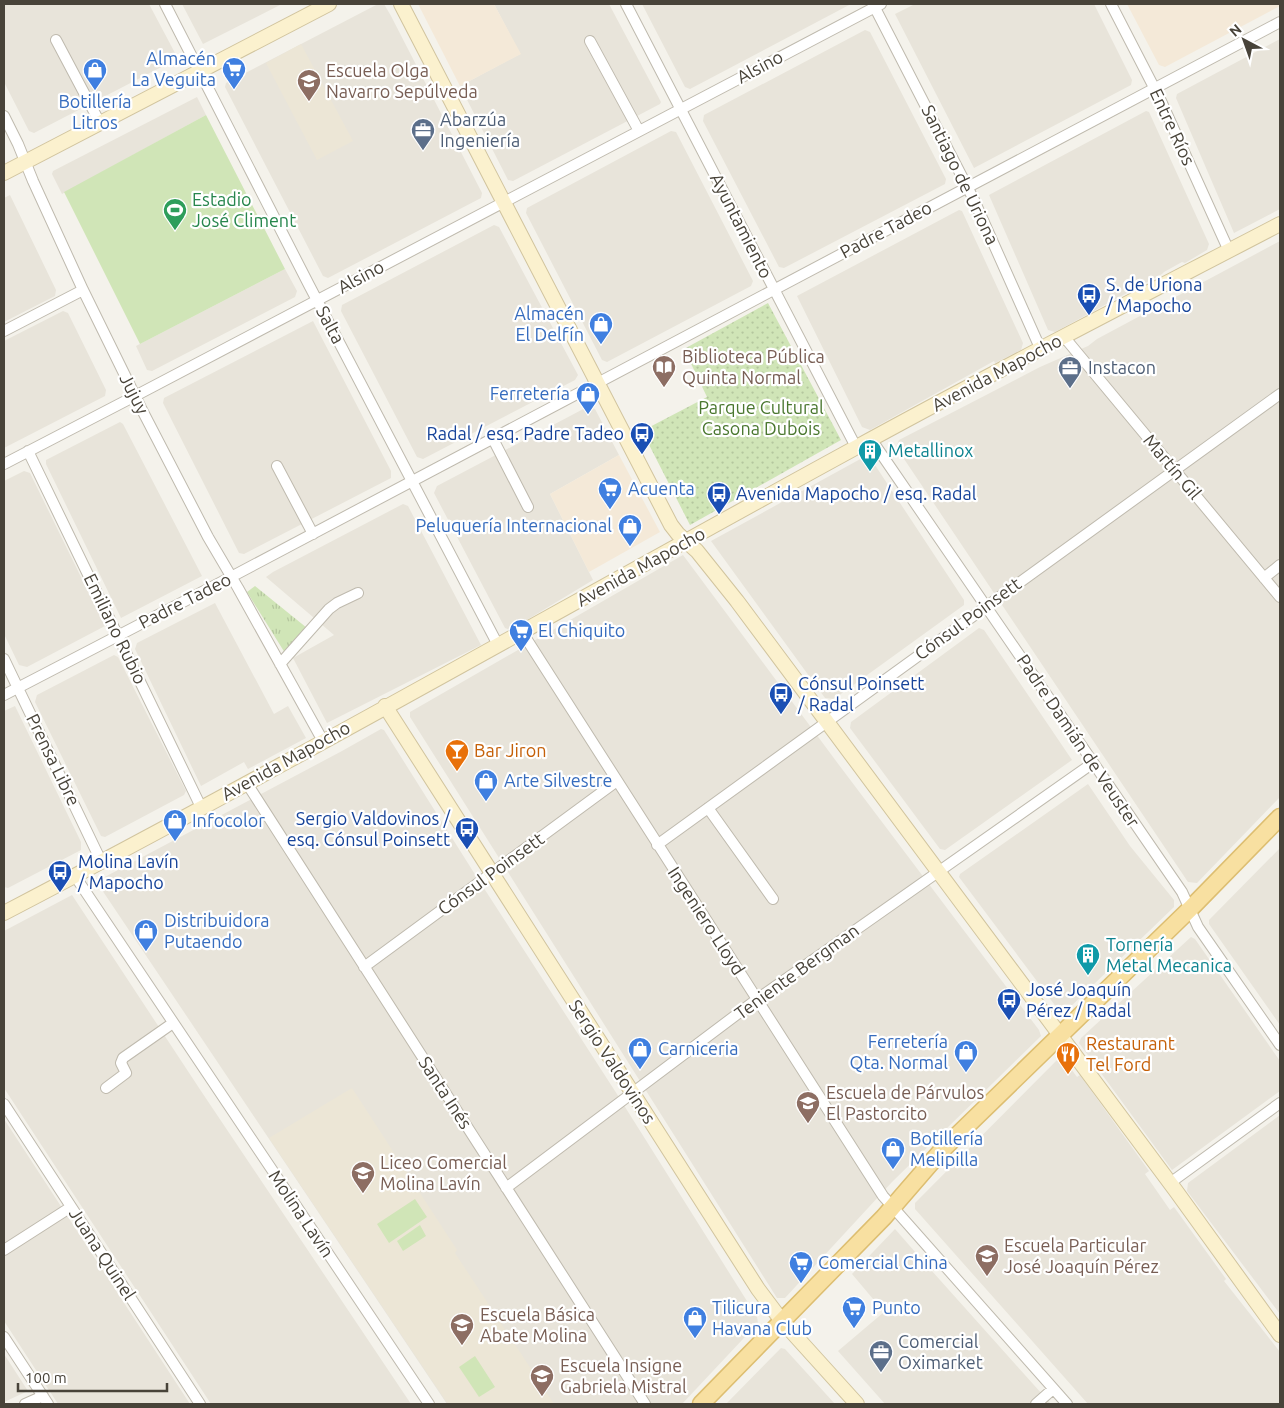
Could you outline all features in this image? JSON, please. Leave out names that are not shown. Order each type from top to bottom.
[{"type":"main road","points":[[4,172],[329,4]]},
{"type":"main road","points":[[401,4],[666,517],[678,534],[737,601],[1060,1034],[1280,1335]]},
{"type":"main road","name":"Avenida Mapocho","points":[[4,912],[101,862],[687,542],[856,447],[1280,224]]},
{"type":"main road","name":"Sergio Valdovinos","points":[[385,706],[758,1289],[782,1321],[857,1404]]},
{"type":"main road","points":[[701,1404],[893,1208],[942,1150],[1190,909],[1280,817]]},
{"type":"street","name":"Salta","points":[[165,4],[317,300],[498,645]]},
{"type":"street","name":"Ayuntamiento","points":[[626,4],[856,447]]},
{"type":"street","name":"Entre Ríos","points":[[1111,4],[1155,89],[1229,251]]},
{"type":"street","name":"Alsino","points":[[4,464],[876,5]]},
{"type":"street","name":"Santiago de Uriona","points":[[876,5],[968,187],[1041,350]]},
{"type":"street","name":"Padre Tadeo","points":[[4,694],[313,534],[1280,22]]},
{"type":"street","points":[[56,40],[100,122]]},
{"type":"street","points":[[590,41],[639,131]]},
{"type":"street","name":"Jujuy","points":[[4,116],[83,290],[135,396],[208,537],[322,741]]},
{"type":"street","points":[[4,331],[83,290]]},
{"type":"street","name":"Martín Gil","points":[[1064,338],[1280,597]]},
{"type":"street","name":"Cónsul Poinsett","points":[[657,845],[1280,394]]},
{"type":"street","points":[[493,439],[528,506]]},
{"type":"street","name":"Padre Damián de Veuster","points":[[871,439],[1182,892],[1198,927],[1280,1045]]},
{"type":"street","name":"Emiliano Rubio","points":[[28,451],[201,807]]},
{"type":"street","points":[[277,466],[313,534]]},
{"type":"street","points":[[1264,578],[1280,565]]},
{"type":"street","points":[[280,664],[329,609],[358,593]]},
{"type":"street","name":"Ingeniero Lloyd","points":[[522,632],[877,1187],[893,1208],[1067,1404]]},
{"type":"street","name":"Prensa Libre","points":[[4,659],[101,862]]},
{"type":"street","name":"Teniente Bergman","points":[[506,1188],[756,1000],[1093,762]]},
{"type":"street","name":"Cónsul Poinsett","points":[[364,967],[617,781]]},
{"type":"street","name":"Santa Inés","points":[[246,782],[645,1404]]},
{"type":"street","points":[[708,808],[773,899]]},
{"type":"street","name":"Molina Lavín","points":[[75,876],[428,1404]]},
{"type":"street","points":[[106,1088],[126,1074],[121,1063],[123,1058],[173,1023]]},
{"type":"street","points":[[1170,1183],[1280,1103]]},
{"type":"street","name":"Juana Quinel","points":[[4,1104],[200,1404]]},
{"type":"street","points":[[4,1250],[71,1207]]},
{"type":"street","points":[[4,1337],[45,1400],[25,1404]]},
{"type":"street","points":[[1036,1404],[1053,1389]]},
{"type":"shaded area","points":[[4,4],[149,4],[175,53],[173,61],[34,133],[29,131],[4,82]]},
{"type":"shaded area","points":[[182,4],[282,4],[203,44]]},
{"type":"shaded area","points":[[378,4],[384,4],[391,16],[482,193],[481,198],[328,278],[323,276],[225,87],[226,83]]},
{"type":"shaded area","points":[[418,4],[494,4],[521,54],[460,86]]},
{"type":"shaded area","points":[[494,4],[609,4],[661,102],[660,104],[513,181],[508,180],[460,86],[520,54]]},
{"type":"shaded area","points":[[642,4],[851,4],[690,89],[685,87]]},
{"type":"shaded area","points":[[915,4],[1094,4],[1132,80],[1131,85],[974,168],[895,14]]},
{"type":"shaded area","points":[[1127,4],[1280,4],[1280,6],[1165,67],[1159,65]]},
{"type":"shaded area","points":[[865,30],[870,32],[946,179],[945,184],[784,268],[779,267],[703,121],[704,115]]},
{"type":"shaded area","points":[[1280,39],[1280,209],[1234,233],[1176,98],[1177,94]]},
{"type":"shaded area","name":"Escuela Olga Navarro Sepúlveda","points":[[301,44],[353,141],[317,160],[266,63]]},
{"type":"shaded area","points":[[197,97],[206,115],[62,194],[52,174],[53,171]]},
{"type":"shaded area","points":[[1146,111],[1149,112],[1209,244],[1207,250],[1055,332],[1048,330],[989,195]]},
{"type":"shaded area","points":[[671,131],[676,132],[753,281],[751,286],[607,362],[602,360],[526,213],[527,208]]},
{"type":"shaded area","points":[[10,195],[56,290],[55,296],[4,322],[4,198]]},
{"type":"shaded area","points":[[959,210],[962,211],[1023,343],[1021,350],[995,363],[994,361],[870,430],[862,427],[797,296]]},
{"type":"shaded area","points":[[494,225],[499,227],[578,375],[575,380],[423,459],[417,457],[341,311],[342,305]]},
{"type":"shaded area","points":[[1280,241],[1280,797],[1197,883],[1188,882],[896,447],[899,440],[1040,367],[1088,346],[1097,339]]},
{"type":"shaded area","points":[[285,269],[297,291],[295,297],[152,371],[147,370],[136,346]]},
{"type":"shaded area","points":[[63,311],[68,313],[106,390],[105,396],[4,448],[4,341]]},
{"type":"shaded area","points":[[313,321],[391,471],[391,478],[244,554],[239,553],[163,403],[164,398]]},
{"type":"shaded area","points":[[589,406],[595,409],[619,455],[550,494],[593,580],[510,630],[505,628],[434,493],[437,486]]},
{"type":"shaded area","points":[[120,422],[123,424],[202,576],[121,618],[46,464],[46,460]]},
{"type":"shaded area","name":"Acuenta","points":[[619,455],[660,532],[589,572],[550,494]]},
{"type":"shaded area","points":[[864,457],[871,459],[964,600],[964,605],[834,699],[825,698],[711,541]]},
{"type":"shaded area","points":[[24,471],[30,473],[105,626],[27,667],[19,665],[4,634],[4,481]]},
{"type":"shaded area","points":[[403,504],[408,506],[481,645],[327,723],[293,658],[334,635],[266,577]]},
{"type":"shaded area","points":[[683,555],[1039,1030],[1041,1036],[892,1182],[785,1298],[777,1298],[410,717],[410,712]]},
{"type":"shaded area","points":[[215,603],[274,714],[288,706],[306,738],[248,769],[244,762],[201,786],[135,649],[137,643]]},
{"type":"shaded area","points":[[979,628],[984,630],[1072,760],[945,850],[940,849],[850,728],[851,722]]},
{"type":"shaded area","points":[[114,655],[118,657],[186,791],[184,795],[105,837],[101,836],[35,702],[37,695]]},
{"type":"shaded area","points":[[15,706],[81,842],[81,850],[8,888],[4,887],[4,711]]},
{"type":"shaded area","points":[[381,729],[384,730],[615,1091],[757,1317],[758,1323],[682,1404],[447,1404],[100,887],[101,879]]},
{"type":"shaded area","points":[[1088,784],[1130,846],[1174,900],[1174,907],[1065,1012],[1060,1012],[959,877],[960,874]]},
{"type":"shaded area","points":[[1280,848],[1280,1025],[1209,924],[1209,920]]},
{"type":"shaded area","points":[[72,895],[411,1404],[211,1404],[4,1088],[4,931]]},
{"type":"shaded area","points":[[1191,937],[1195,939],[1280,1061],[1280,1091],[1172,1170],[1079,1043],[1081,1038]]},
{"type":"shaded area","points":[[1057,1060],[1066,1062],[1077,1077],[1080,1075],[1149,1171],[1145,1174],[1170,1210],[1174,1207],[1226,1279],[1224,1281],[1280,1352],[1280,1404],[1088,1404],[915,1209],[915,1203]]},
{"type":"shaded area","points":[[352,1088],[457,1250],[455,1253],[554,1404],[448,1404],[269,1138]]},
{"type":"shaded area","points":[[1280,1115],[1280,1314],[1187,1191],[1188,1183]]},
{"type":"shaded area","points":[[4,1119],[190,1404],[58,1404],[4,1321]]},
{"type":"shaded area","points":[[895,1229],[1051,1404],[885,1404],[838,1351],[884,1312],[852,1274]]},
{"type":"shaded area","points":[[781,1348],[785,1349],[835,1404],[726,1404]]},
{"type":"shaded area","points":[[4,1354],[28,1391],[4,1402]]},
{"type":"green space","name":"Estadio José Climent","points":[[206,115],[285,269],[140,344],[64,192]]},
{"type":"green space","name":"Parque Cultural Casona Dubois","points":[[768,303],[841,440],[690,525],[642,431],[707,397],[684,349]]},
{"type":"green space","points":[[255,586],[307,628],[285,653],[247,592]]},
{"type":"green space","points":[[415,1199],[427,1217],[389,1243],[377,1224]]},
{"type":"green space","points":[[420,1225],[426,1236],[403,1251],[397,1241]]},
{"type":"green space","points":[[475,1356],[495,1387],[479,1397],[459,1367]]},
{"type":"place","name":"Almacén La Veguita","points":[[234,90]]},
{"type":"place","name":"Botillería Litros","points":[[95,91]]},
{"type":"place","name":"Escuela Olga Navarro Sepúlveda","points":[[309,102]]},
{"type":"place","name":"Abarzúa Ingeniería","points":[[423,151]]},
{"type":"place","name":"Estadio José Climent","points":[[175,231]]},
{"type":"place","name":"S. de Uriona / Mapocho","points":[[1089,316]]},
{"type":"place","name":"Almacén El Delfín","points":[[601,345]]},
{"type":"place","name":"Biblioteca Pública Quinta Normal","points":[[664,388]]},
{"type":"place","name":"Instacon","points":[[1070,389]]},
{"type":"place","name":"Ferretería","points":[[588,415]]},
{"type":"place","name":"Radal / esq. Padre Tadeo","points":[[642,455]]},
{"type":"place","name":"Metallinox","points":[[870,472]]},
{"type":"place","name":"Acuenta","points":[[610,510]]},
{"type":"place","name":"Avenida Mapocho / esq. Radal","points":[[719,515]]},
{"type":"place","name":"Peluquería Internacional","points":[[630,547]]},
{"type":"place","name":"El Chiquito","points":[[521,652]]},
{"type":"place","name":"Cónsul Poinsett / Radal","points":[[781,715]]},
{"type":"place","name":"Bar Jiron","points":[[457,772]]},
{"type":"place","name":"Arte Silvestre","points":[[486,802]]},
{"type":"place","name":"Infocolor","points":[[175,842]]},
{"type":"place","name":"Sergio Valdovinos / esq. Cónsul Poinsett","points":[[467,850]]},
{"type":"place","name":"Molina Lavín / Mapocho","points":[[60,893]]},
{"type":"place","name":"Distribuidora Putaendo","points":[[146,952]]},
{"type":"place","name":"Tornería Metal Mecanica","points":[[1088,976]]},
{"type":"place","name":"José Joaquín Pérez / Radal","points":[[1009,1021]]},
{"type":"place","name":"Carniceria","points":[[640,1070]]},
{"type":"place","name":"Ferretería Qta. Normal","points":[[966,1073]]},
{"type":"place","name":"Restaurant Tel Ford","points":[[1068,1075]]},
{"type":"place","name":"Escuela de Párvulos El Pastorcito","points":[[808,1124]]},
{"type":"place","name":"Botillería Melipilla","points":[[893,1170]]},
{"type":"place","name":"Liceo Comercial Molina Lavín","points":[[363,1194]]},
{"type":"place","name":"Escuela Particular José Joaquín Pérez","points":[[987,1277]]},
{"type":"place","name":"Comercial China","points":[[801,1284]]},
{"type":"place","name":"Punto","points":[[854,1329]]},
{"type":"place","name":"Tilicura Havana Club","points":[[695,1339]]},
{"type":"place","name":"Escuela Básica Abate Molina","points":[[462,1346]]},
{"type":"place","name":"Comercial Oximarket","points":[[881,1373]]},
{"type":"place","name":"Escuela Insigne Gabriela Mistral","points":[[542,1397]]}]
